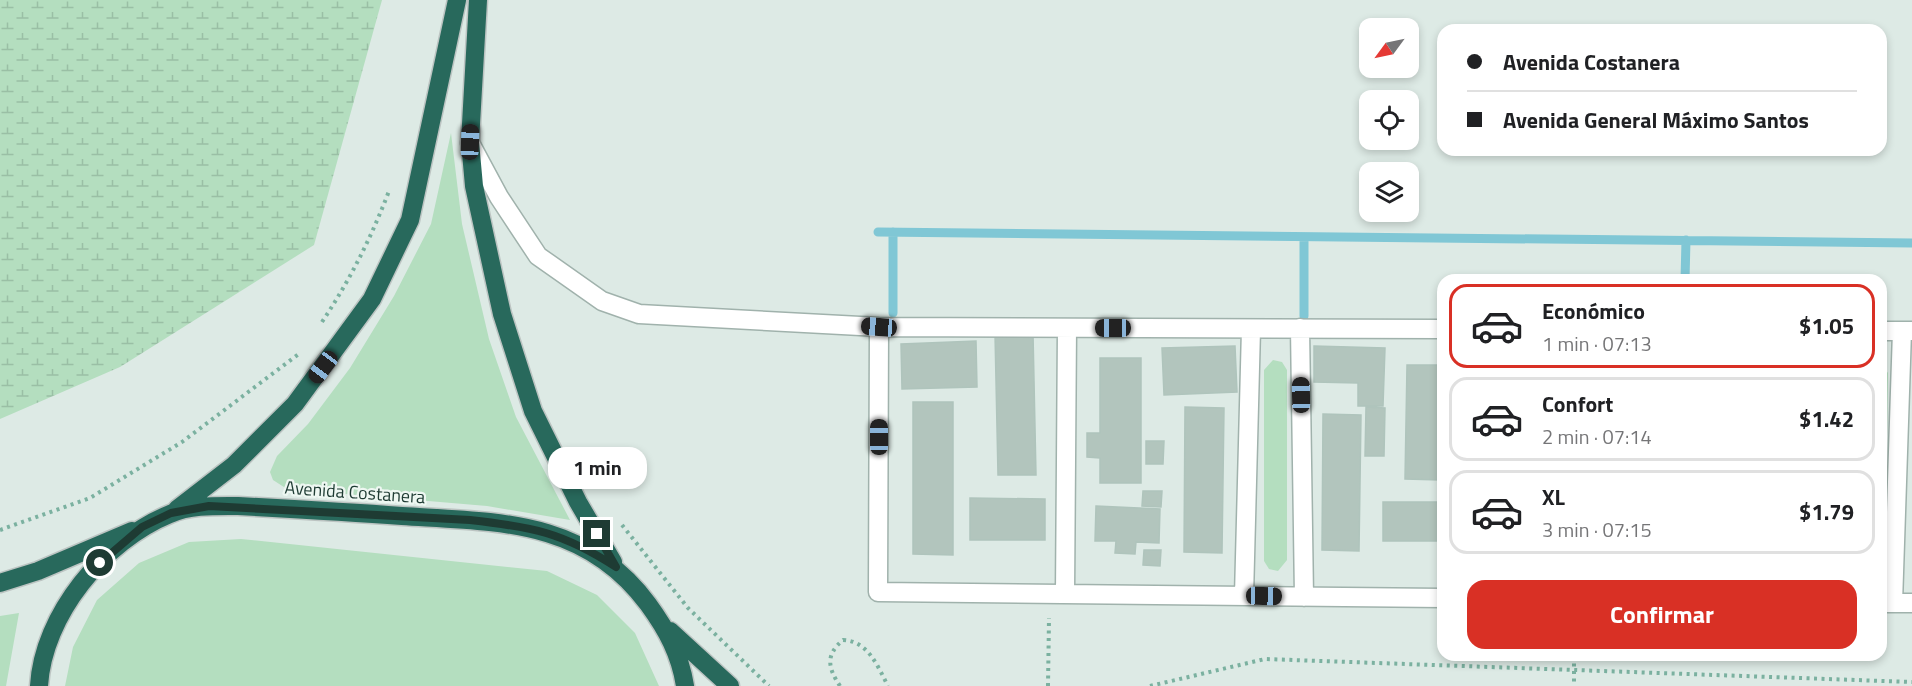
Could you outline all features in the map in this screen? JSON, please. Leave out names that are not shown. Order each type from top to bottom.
[{"type":"highway","points":[[171,513],[234,465],[295,404],[352,330],[372,299],[410,220],[457,0]]},
{"type":"highway","points":[[478,0],[470,142],[474,186],[502,314],[533,411],[578,502],[616,567]]},
{"type":"highway","name":"Avenida Costanera","points":[[39,686],[40,663],[57,619],[78,585],[142,527],[171,513],[209,506],[238,506],[509,525],[547,532],[583,546],[616,567],[666,628],[681,664],[685,686]]},
{"type":"highway","points":[[0,583],[38,571],[142,527]]},
{"type":"highway","points":[[666,628],[730,686]]},
{"type":"street","points":[[470,142],[499,197],[538,256],[602,301],[639,314],[879,327],[1437,329]]},
{"type":"street","points":[[879,327],[878,592],[1437,598]]},
{"type":"street","points":[[1065,594],[1067,328]]},
{"type":"street","points":[[1300,328],[1304,597]]},
{"type":"street","points":[[1244,596],[1251,329]]},
{"type":"street","points":[[1887,331],[1907,331],[1887,603],[1912,603]]},
{"type":"path","points":[[316,331],[348,282],[370,241],[392,183]]},
{"type":"path","points":[[0,530],[90,498],[182,442],[303,351]]},
{"type":"path","points":[[621,524],[688,608],[769,686]]},
{"type":"path","points":[[1048,686],[1049,615]]},
{"type":"path","points":[[840,686],[830,672],[828,660],[834,647],[843,640],[854,640],[864,647],[888,686]]},
{"type":"path","points":[[1150,686],[1265,659],[1912,682]]},
{"type":"path","points":[[1574,661],[1574,686]]},
{"type":"green space","points":[[0,0],[382,0],[314,245],[120,367],[0,419]]},
{"type":"green space","points":[[451,133],[462,224],[489,339],[516,417],[570,520],[487,506],[287,489],[273,480],[270,472],[277,456],[308,424],[350,368],[394,296],[431,224]]},
{"type":"green space","points":[[1273,360],[1282,362],[1287,370],[1287,560],[1278,571],[1269,569],[1264,561],[1264,370]]},
{"type":"green space","points":[[1887,372],[1888,373],[1887,436]]},
{"type":"green space","points":[[241,539],[547,571],[597,595],[635,633],[659,686],[65,686],[73,647],[97,600],[139,563],[189,542]]},
{"type":"green space","points":[[19,613],[6,686],[0,686],[0,616]]},
{"type":"building","points":[[1033,333],[1036,475],[998,475],[995,334]]},
{"type":"building","points":[[976,341],[977,387],[902,389],[901,344]]},
{"type":"building","points":[[1235,346],[1237,392],[1164,395],[1162,348]]},
{"type":"building","points":[[1314,346],[1385,348],[1383,406],[1358,406],[1358,383],[1314,382]]},
{"type":"building","points":[[1100,358],[1141,358],[1141,483],[1100,483],[1100,458],[1087,457],[1087,433],[1100,433]]},
{"type":"building","points":[[1407,365],[1437,365],[1437,480],[1405,479]]},
{"type":"building","points":[[913,402],[953,402],[953,555],[913,554]]},
{"type":"building","points":[[1185,407],[1224,408],[1222,553],[1184,552]]},
{"type":"building","points":[[1366,407],[1385,408],[1384,456],[1365,456]]},
{"type":"building","points":[[1323,414],[1361,415],[1359,551],[1322,550]]},
{"type":"building","points":[[1146,441],[1164,441],[1163,464],[1146,464]]},
{"type":"building","points":[[1143,491],[1162,491],[1161,507],[1142,506]]},
{"type":"building","points":[[970,498],[1045,499],[1045,540],[970,540]]},
{"type":"building","points":[[1383,502],[1437,502],[1437,541],[1383,541]]},
{"type":"building","points":[[1096,506],[1160,509],[1159,543],[1136,542],[1135,554],[1115,553],[1116,541],[1095,541]]},
{"type":"building","points":[[1144,550],[1161,550],[1160,566],[1143,565]]},
{"type":"waterway","points":[[878,232],[1912,243]]},
{"type":"waterway","points":[[893,232],[893,313]]},
{"type":"waterway","points":[[1304,237],[1304,316]]},
{"type":"waterway","points":[[1685,274],[1686,240]]},
{"type":"route","points":[[100,563],[142,527],[171,513],[209,506],[470,520],[509,525],[547,532],[583,546],[616,567],[597,534]]}]
